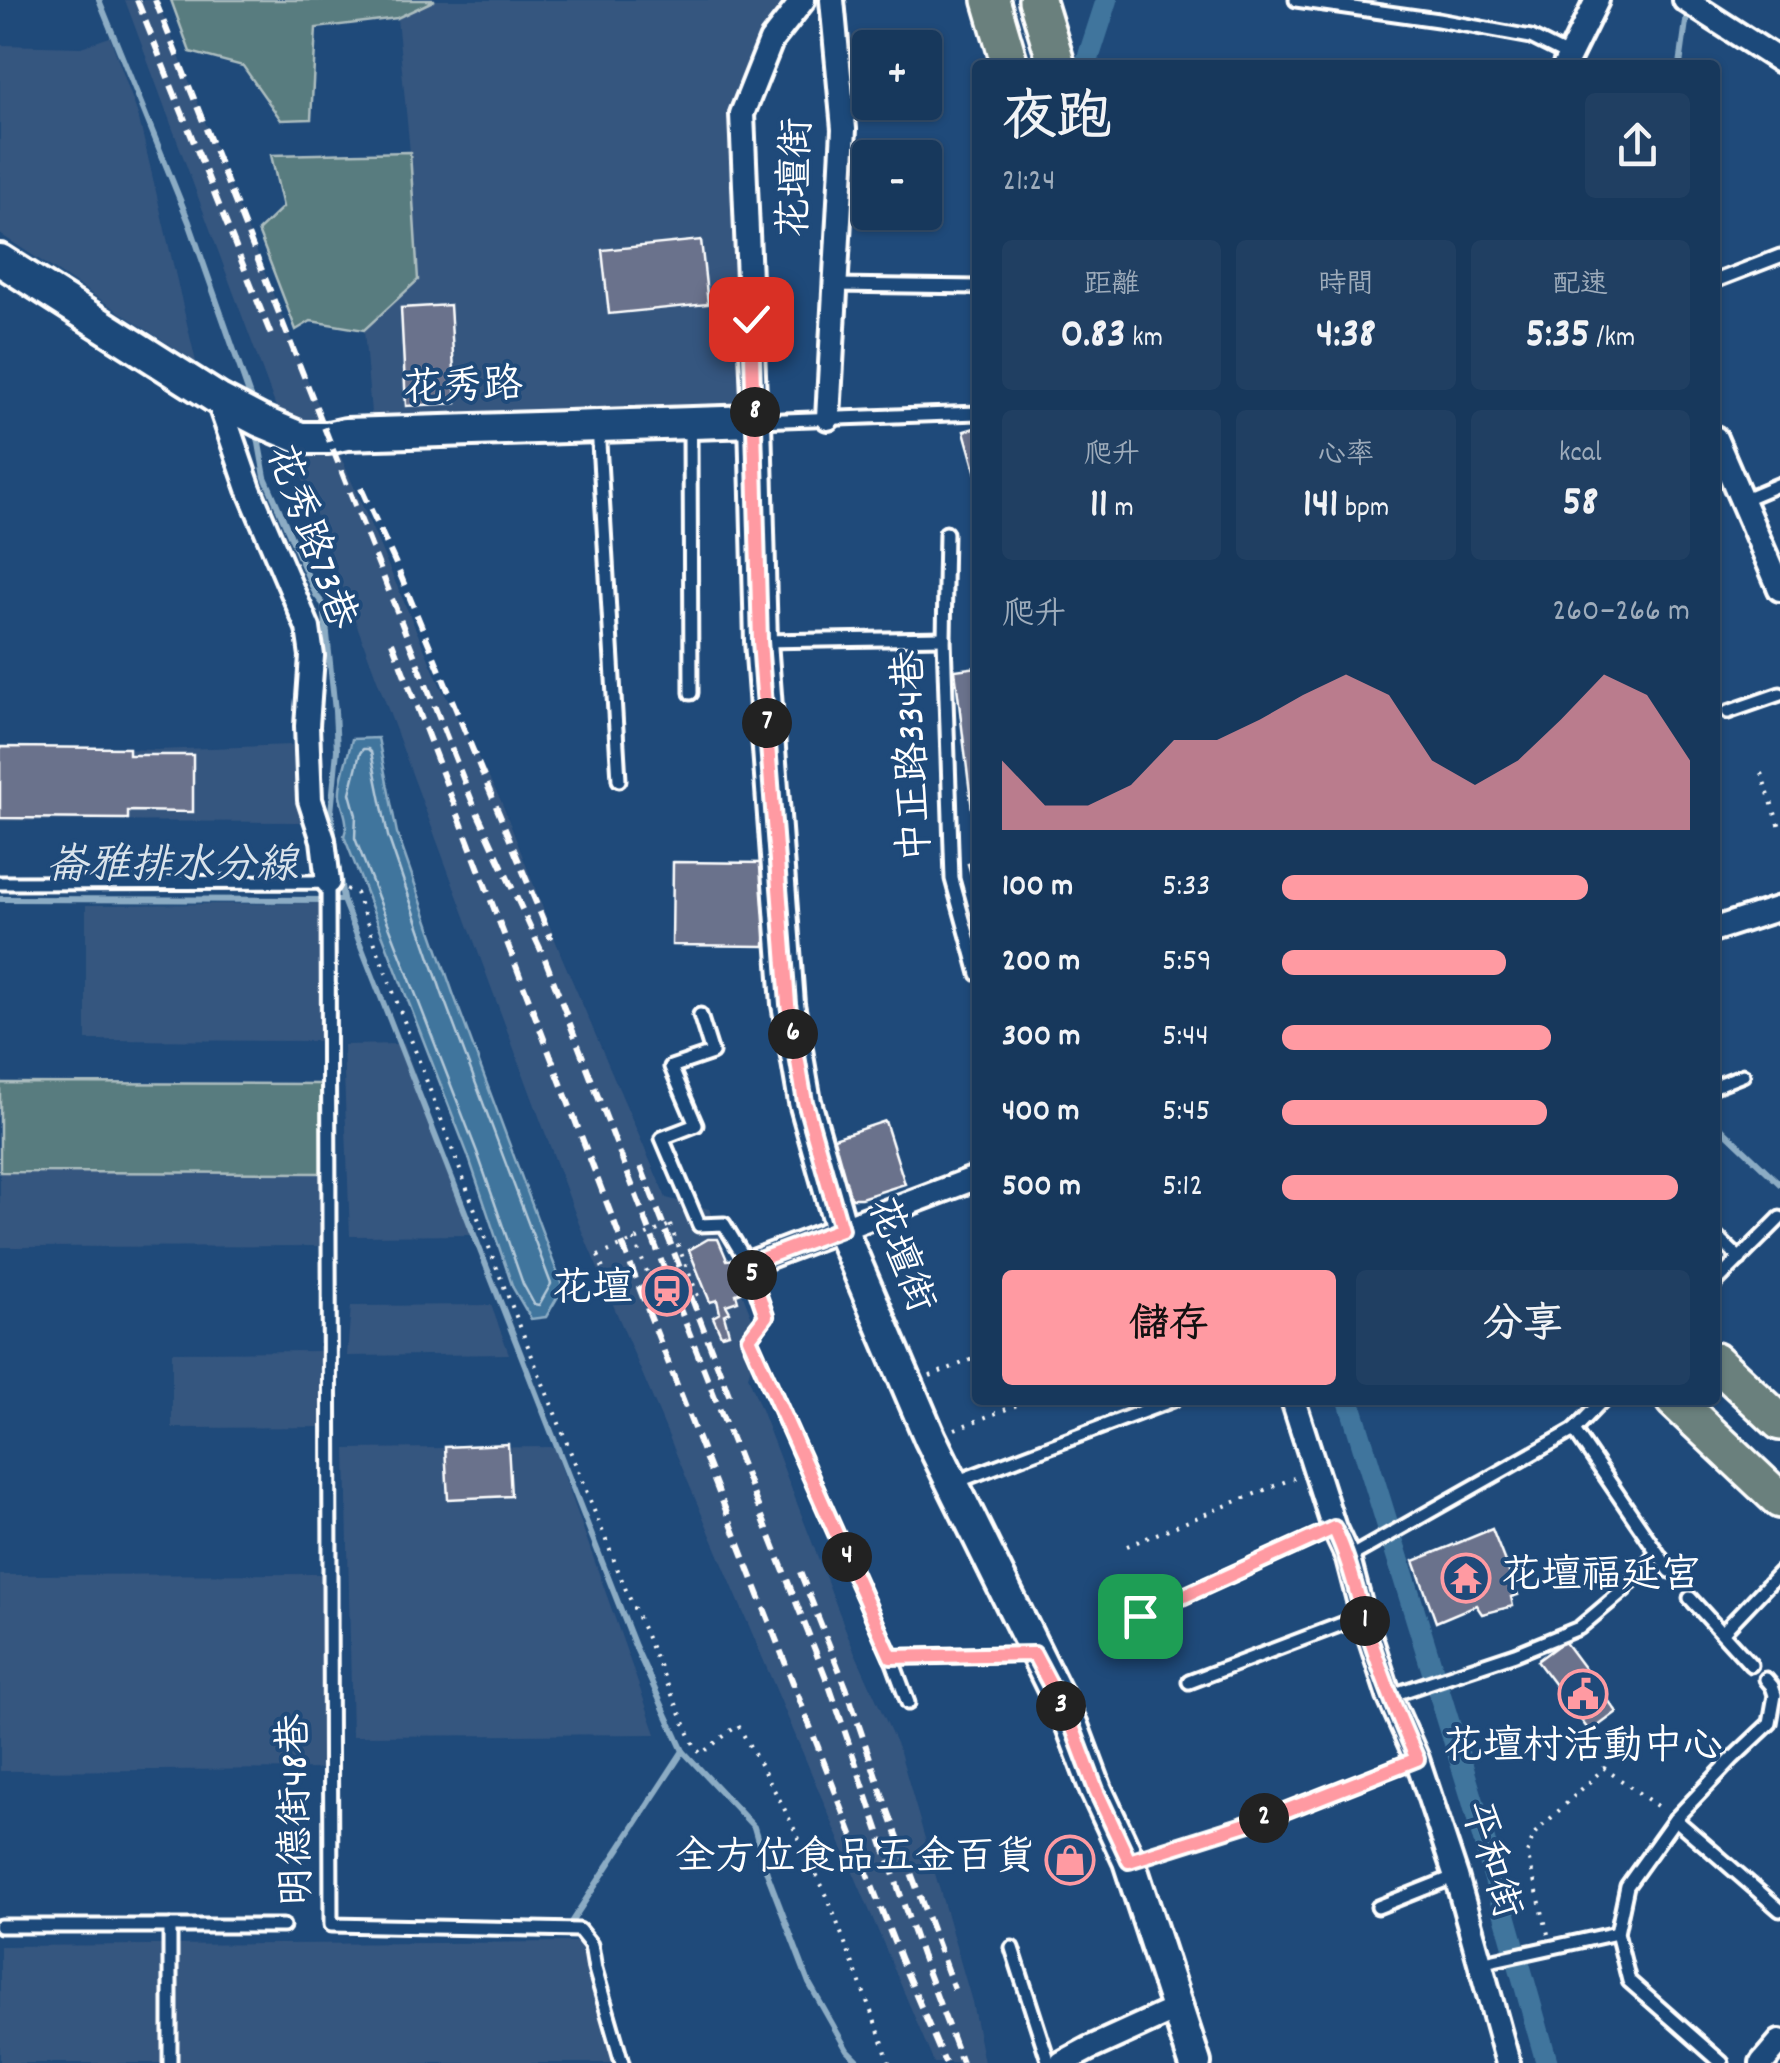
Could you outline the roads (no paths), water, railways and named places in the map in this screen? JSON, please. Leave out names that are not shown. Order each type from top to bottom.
[{"type":"main road","points":[[991,0],[1009,60]]},
{"type":"main road","points":[[1037,0],[1055,57]]},
{"type":"main road","points":[[1720,1366],[1780,1422]]},
{"type":"main road","points":[[1679,1405],[1780,1500]]},
{"type":"street","points":[[756,422],[742,114],[771,41],[803,0]]},
{"type":"street","name":"花壇街","points":[[828,418],[844,128],[832,0]]},
{"type":"street","points":[[1568,60],[1598,0]]},
{"type":"street","points":[[1685,0],[1780,60]]},
{"type":"street","name":"花秀路","points":[[0,260],[218,399],[301,438],[756,422]]},
{"type":"street","name":"花秀路73巷","points":[[218,399],[249,489],[308,628],[312,656],[307,726],[310,800],[323,840],[328,882]]},
{"type":"street","name":"花壇街","points":[[756,422],[760,641],[788,1004],[805,1102],[841,1229],[930,1438],[1072,1726],[1129,1861],[1194,2063]]},
{"type":"street","points":[[1720,449],[1780,589]]},
{"type":"street","points":[[1720,927],[1780,908]]},
{"type":"street","points":[[748,1264],[972,1179]]},
{"type":"street","name":"平和街","points":[[1295,1405],[1334,1528],[1348,1558],[1389,1696],[1417,1759],[1456,1876],[1508,2063]]},
{"type":"street","points":[[1062,2063],[1178,2008]]},
{"type":"street","points":[[1762,2063],[1780,2042]]},
{"type":"lane","points":[[1296,0],[1531,38],[1565,60]]},
{"type":"lane","points":[[1720,279],[1780,256]]},
{"type":"lane","points":[[835,285],[972,287]]},
{"type":"lane","name":"花秀路","points":[[756,422],[972,413]]},
{"type":"lane","points":[[690,424],[691,693]]},
{"type":"lane","points":[[598,426],[619,780]]},
{"type":"lane","points":[[1742,500],[1780,484]]},
{"type":"lane","name":"中正路334巷","points":[[946,533],[944,638],[952,879],[972,952]]},
{"type":"lane","points":[[760,641],[944,638]]},
{"type":"lane","points":[[1728,712],[1780,694]]},
{"type":"lane","points":[[0,884],[328,882]]},
{"type":"lane","name":"花秀路73巷","points":[[328,882],[329,1306]]},
{"type":"lane","points":[[700,1015],[712,1053],[672,1067],[696,1125],[662,1138],[699,1226],[724,1224],[748,1264],[766,1316],[749,1338],[908,1703]]},
{"type":"lane","points":[[1720,1084],[1743,1076]]},
{"type":"lane","points":[[1720,1279],[1780,1218]]},
{"type":"lane","points":[[1720,1240],[1740,1259]]},
{"type":"lane","name":"明德街48巷","points":[[329,1306],[331,1926],[579,1930],[591,1945],[622,2063]]},
{"type":"lane","points":[[952,1483],[1160,1405]]},
{"type":"lane","points":[[1348,1558],[1574,1430],[1599,1405]]},
{"type":"lane","points":[[1574,1430],[1670,1572]]},
{"type":"lane","points":[[1140,1616],[1334,1528]]},
{"type":"lane","points":[[1389,1696],[1579,1628],[1624,1590],[1656,1552]]},
{"type":"lane","points":[[1722,1632],[1780,1572]]},
{"type":"lane","points":[[1690,1598],[1751,1665]]},
{"type":"lane","points":[[1189,1682],[1363,1616]]},
{"type":"lane","points":[[891,1657],[1034,1654]]},
{"type":"lane","points":[[1722,2063],[1629,1981],[1617,1933],[1628,1886],[1674,1819],[1770,1723],[1775,1695],[1766,1680]]},
{"type":"lane","points":[[1272,1816],[1417,1759]]},
{"type":"lane","points":[[1674,1819],[1780,1910]]},
{"type":"lane","points":[[1378,1908],[1456,1876]]},
{"type":"lane","points":[[0,1926],[283,1926]]},
{"type":"lane","points":[[170,1926],[170,2063]]},
{"type":"lane","points":[[1480,1963],[1617,1933]]},
{"type":"lane","points":[[1012,1948],[1049,2063]]},
{"type":"water","points":[[378,738],[397,833],[563,1288],[546,1317],[531,1319],[513,1288],[468,1155],[344,836],[346,820],[340,790],[352,739]]},
{"type":"waterway","points":[[99,0],[189,222],[253,405]]},
{"type":"waterway","points":[[1088,60],[1107,0]]},
{"type":"waterway","points":[[1681,60],[1688,7]]},
{"type":"waterway","points":[[257,432],[265,477],[316,595],[324,605],[337,750],[331,813],[343,900],[635,1646],[683,1751],[572,1921]]},
{"type":"waterway","name":"崙雅排水分線","points":[[0,899],[343,900]]},
{"type":"waterway","points":[[1720,1127],[1780,1184]]},
{"type":"waterway","points":[[1351,1405],[1472,1798],[1547,2063]]},
{"type":"waterway","points":[[683,1751],[754,1827],[767,1873],[809,1983],[847,2050],[860,2063]]},
{"type":"railway","points":[[137,0],[271,335]]},
{"type":"railway","points":[[155,0],[472,801],[545,959],[830,1688],[962,2063]]},
{"type":"railway","points":[[361,488],[551,939]]},
{"type":"railway","points":[[392,642],[647,1308],[901,1960],[945,2063]]},
{"type":"railway","points":[[641,1167],[731,1400]]},
{"type":"railway","points":[[800,1572],[846,1687],[954,1989]]},
{"type":"place","name":"花壇","points":[[667,1291]]},
{"type":"place","name":"花壇福延宮","points":[[1466,1578]]},
{"type":"place","name":"花壇村活動中心","points":[[1583,1694]]},
{"type":"place","name":"全方位食品五金百貨","points":[[1070,1860]]}]
